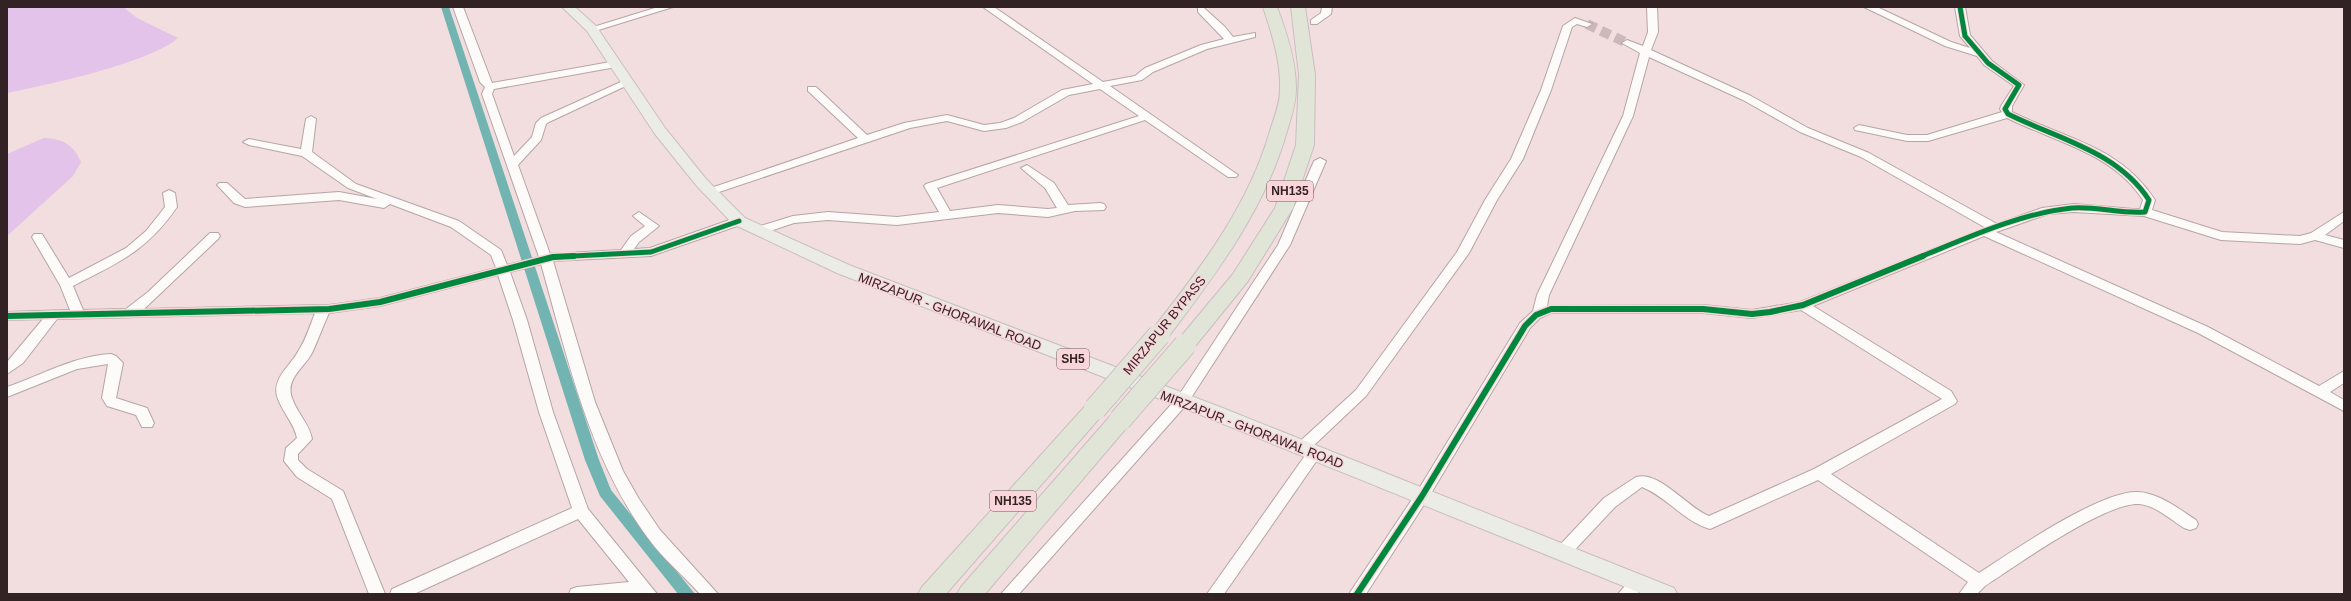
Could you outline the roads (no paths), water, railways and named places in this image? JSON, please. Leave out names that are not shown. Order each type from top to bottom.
[{"type":"highway","name":"MIRZAPUR BYPASS","points":[[931,594],[1159,335],[1210,269],[1249,207],[1276,144],[1288,90],[1282,38],[1270,7]]},
{"type":"highway","name":"MIRZAPUR BYPASS","points":[[970,594],[1185,345],[1241,277],[1284,208],[1305,145],[1307,75],[1298,7]]},
{"type":"main road","name":"MIRZAPUR - GHORAWAL ROAD","points":[[568,7],[592,29],[660,131],[709,192],[739,221],[850,272],[1308,450],[1563,552],[1632,589],[1666,594]]},
{"type":"street","points":[[458,7],[485,82],[490,87]]},
{"type":"street","points":[[592,29],[668,7]]},
{"type":"street","points":[[988,7],[1232,175]]},
{"type":"street","points":[[1314,22],[1326,14],[1327,7]]},
{"type":"street","points":[[1539,312],[1542,295],[1628,116],[1646,51],[1653,32],[1652,7]]},
{"type":"street","points":[[1869,7],[1948,44],[1980,54]]},
{"type":"street","points":[[1960,7],[1965,36],[1988,63],[2019,85],[2019,89],[2007,104],[2005,109],[2008,114],[2083,146],[2131,177],[2144,190],[2149,200],[2144,212]]},
{"type":"street","points":[[1201,10],[1222,29],[1230,40]]},
{"type":"street","points":[[1216,594],[1308,450],[1361,393],[1463,254],[1491,200],[1517,159],[1552,76],[1568,26],[1570,23],[1575,21],[1587,24]]},
{"type":"street","points":[[709,192],[908,125],[938,118],[947,118],[984,128],[991,128],[1018,120],[1066,92],[1085,87],[1103,86],[1106,83],[1138,78],[1150,70],[1175,58],[1230,40],[1252,35]]},
{"type":"street","points":[[1627,43],[1746,98],[1804,130],[1865,156],[1992,231],[2203,330],[2344,406]]},
{"type":"street","points":[[490,87],[616,64]]},
{"type":"street","points":[[511,166],[537,138],[541,123],[545,120],[627,83]]},
{"type":"street","points":[[490,87],[487,94],[540,260],[611,462],[654,534],[710,594]]},
{"type":"street","points":[[812,89],[865,139]]},
{"type":"street","points":[[1858,128],[1907,138],[1928,138],[2008,114]]},
{"type":"street","points":[[947,216],[930,186],[1148,116]]},
{"type":"street","points":[[306,153],[311,119]]},
{"type":"street","points":[[249,142],[306,153],[352,186],[455,224],[497,253],[504,270],[546,412],[581,511],[646,591]]},
{"type":"street","points":[[1009,594],[1182,401],[1284,245],[1320,161]]},
{"type":"street","points":[[1027,168],[1049,183],[1060,198],[1063,209]]},
{"type":"street","points":[[223,186],[238,201],[245,203],[339,196],[380,204],[404,204]]},
{"type":"street","points":[[66,285],[120,257],[139,244],[171,207],[169,193]]},
{"type":"street","points":[[758,231],[793,220],[828,216],[897,221],[998,209],[1048,212],[1063,209],[1100,207]]},
{"type":"street","points":[[1357,594],[1422,496],[1525,326],[1539,312],[1551,309],[1703,309],[1752,314],[1770,312],[1803,305],[1959,241],[2058,208],[2133,213],[2144,212],[2221,236],[2300,240],[2315,236],[2344,216]]},
{"type":"street","points":[[626,252],[634,239],[653,226],[639,216]]},
{"type":"street","points":[[7,316],[324,309],[380,302],[559,256],[651,252],[739,221]]},
{"type":"street","points":[[130,313],[170,280],[214,236]]},
{"type":"street","points":[[2315,236],[2344,244]]},
{"type":"street","points":[[38,237],[66,285],[78,314]]},
{"type":"street","points":[[1563,552],[1595,518],[1627,490],[1641,481],[1651,486],[1695,517],[1710,523],[1800,480],[1819,473],[1950,401],[1946,394],[1803,305]]},
{"type":"street","points":[[324,309],[305,353],[284,381],[283,390],[285,399],[303,429],[305,439],[291,452],[291,461],[302,473],[338,495],[378,594]]},
{"type":"street","points":[[7,369],[18,360],[53,315]]},
{"type":"street","points":[[7,392],[64,370],[96,360],[111,359],[116,363],[110,385],[109,398],[112,403],[142,412],[147,423]]},
{"type":"street","points":[[2320,392],[2344,376]]},
{"type":"street","points":[[1819,473],[1979,581]]},
{"type":"street","points":[[1967,594],[1979,581],[2078,520],[2114,502],[2136,497],[2146,499],[2190,524]]},
{"type":"street","points":[[398,594],[581,511]]},
{"type":"street","points":[[577,594],[646,591]]},
{"type":"waterway","points":[[445,7],[592,460],[605,492],[687,594]]},
{"type":"tunnel","points":[[1587,24],[1627,43]]}]
